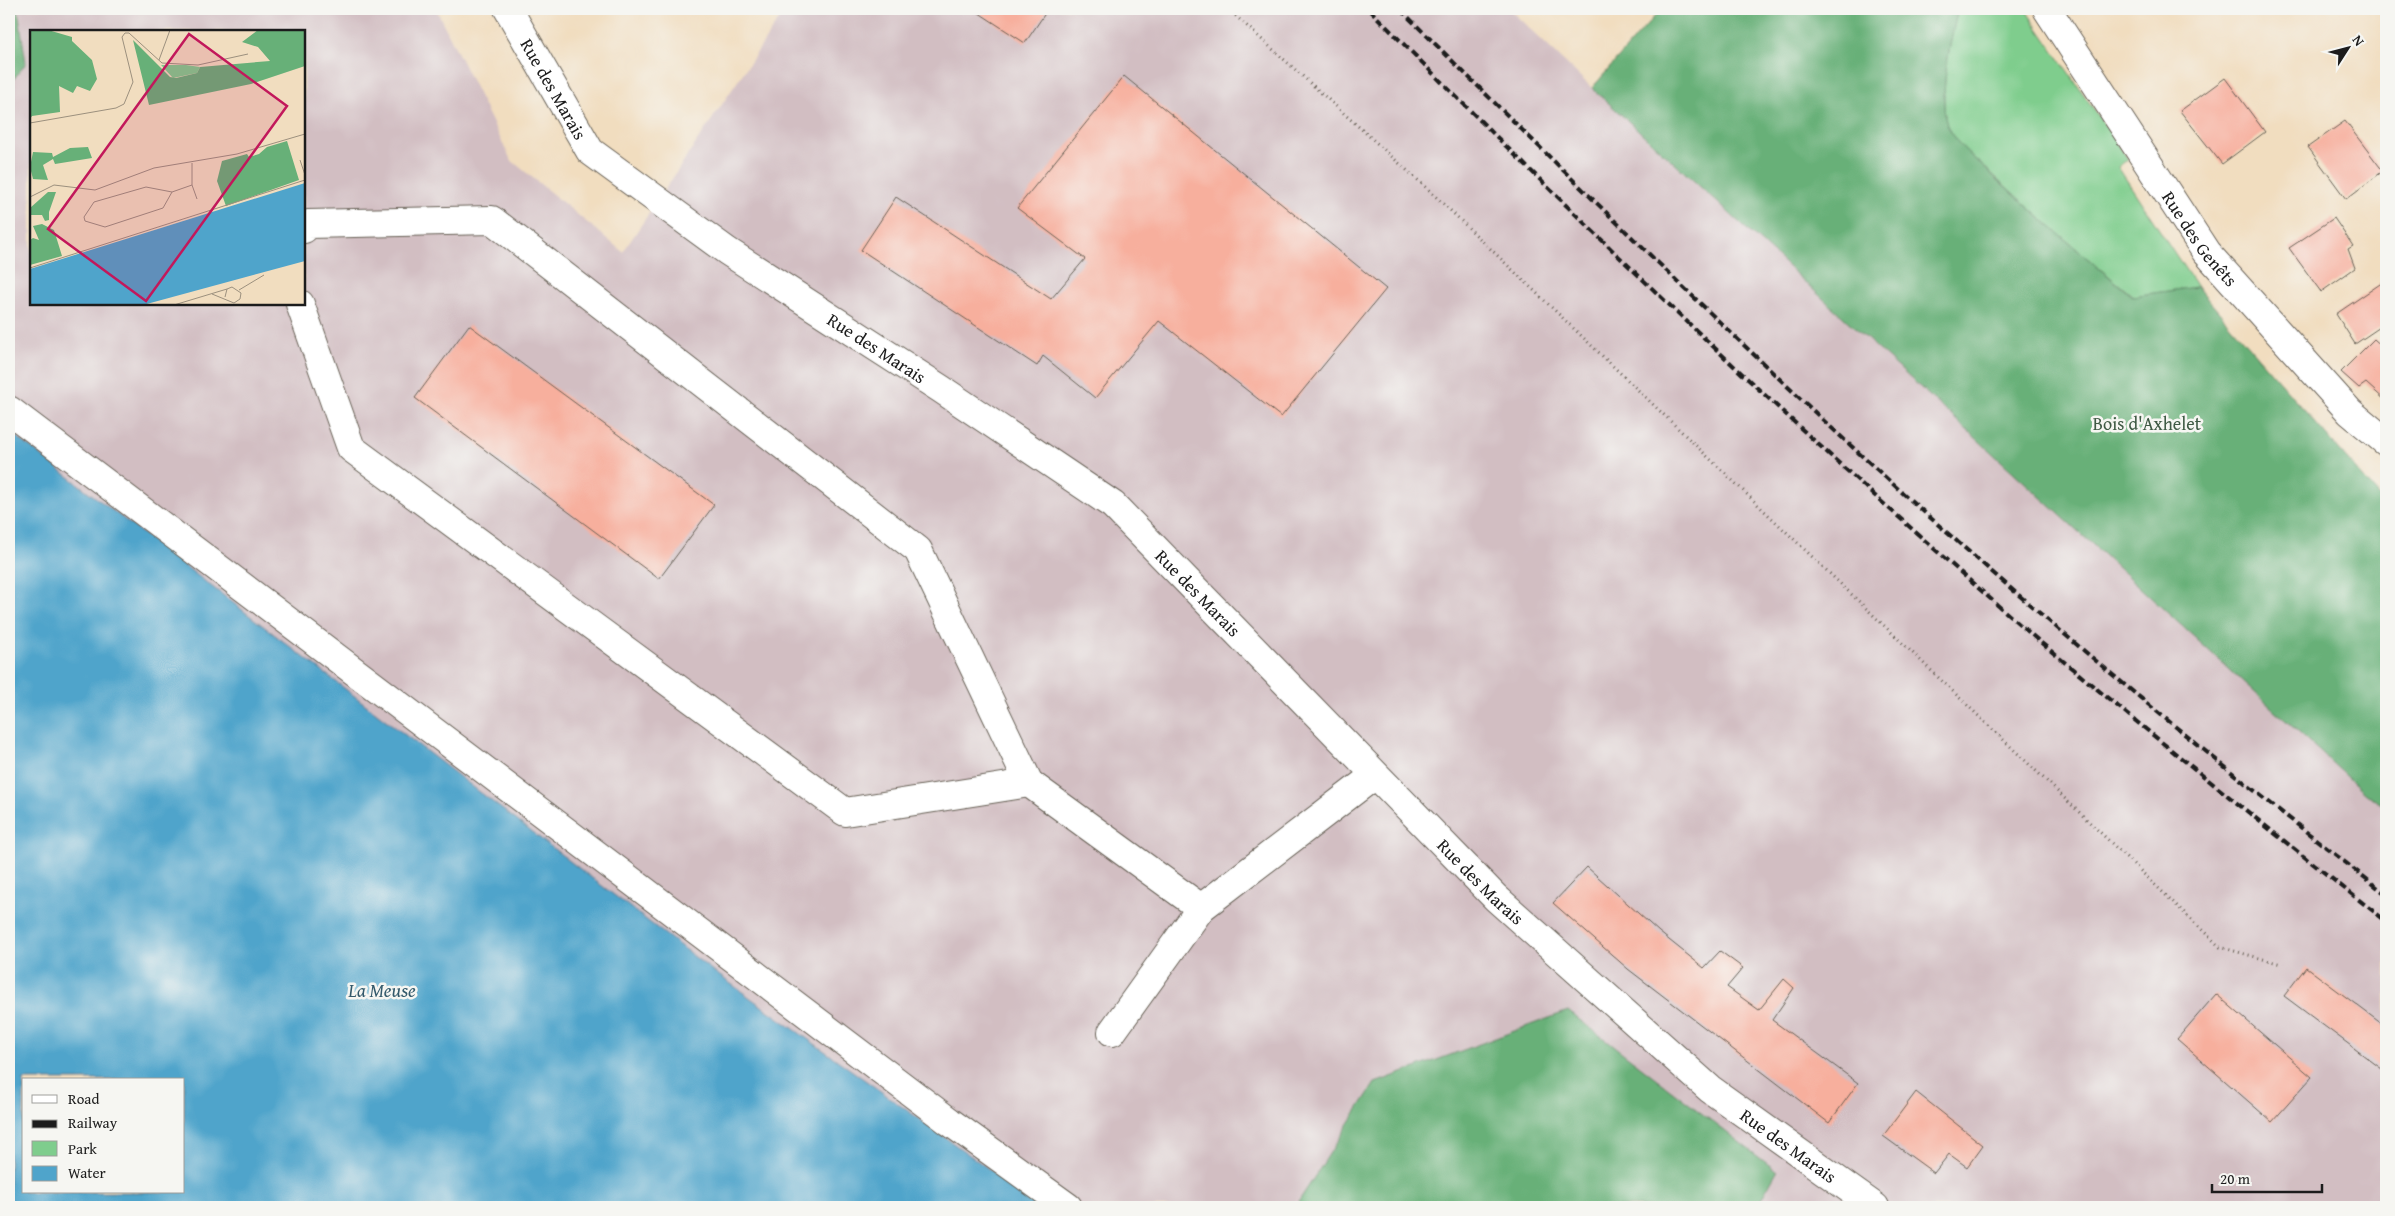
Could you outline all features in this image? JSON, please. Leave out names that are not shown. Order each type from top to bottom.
[{"type":"main road","name":"Rue des Marais","points":[[508,9],[590,151],[727,251],[941,389],[1113,505],[1496,898],[1710,1089],[1875,1207]]},
{"type":"main road","name":"Rue des Genêts","points":[[2047,9],[2206,252],[2350,412],[2386,442]]},
{"type":"main road","points":[[305,228],[308,224],[492,220],[508,232],[918,550],[1029,783],[1201,908]]},
{"type":"main road","points":[[300,305],[351,448],[845,812],[1029,783]]},
{"type":"main road","points":[[9,410],[942,1116],[1068,1207]]},
{"type":"main road","points":[[1112,1032],[1201,908],[1375,775]]},
{"type":"path","points":[[1228,9],[1430,191],[2220,947],[2281,964]]},
{"type":"shaded area","points":[[9,9],[436,9],[511,160],[623,252],[786,9],[1509,9],[1592,88],[2364,792],[2386,808],[2386,1207],[1042,1207],[713,971],[9,431]]},
{"type":"green space","points":[[9,9],[18,9],[26,63],[9,85]]},
{"type":"green space","name":"Bois d'Axhelet","points":[[1661,9],[1958,9],[1946,69],[1944,102],[1948,128],[1961,146],[2024,204],[2132,296],[2197,287],[2386,504],[2386,808],[2364,792],[1592,88]]},
{"type":"green space","points":[[1958,9],[2025,9],[2128,159],[2118,167],[2197,287],[2133,296],[2078,251],[1961,146],[1948,128],[1944,102],[1946,69]]},
{"type":"green space","points":[[1568,1011],[1777,1171],[1760,1201],[1767,1207],[1295,1207],[1375,1083]]},
{"type":"water","name":"La Meuse","points":[[9,431],[713,971],[1042,1207],[9,1207]]},
{"type":"building","points":[[973,9],[1048,9],[1025,43]]},
{"type":"building","points":[[1124,76],[1386,289],[1281,417],[1159,321],[1095,398],[1043,356],[1037,366],[861,250],[896,197],[1051,299],[1085,259],[1017,208]]},
{"type":"building","points":[[2225,78],[2265,132],[2222,164],[2180,111]]},
{"type":"building","points":[[2345,121],[2383,171],[2346,199],[2308,147]]},
{"type":"building","points":[[2334,218],[2353,246],[2348,249],[2355,268],[2321,292],[2289,248]]},
{"type":"building","points":[[2386,280],[2386,323],[2355,344],[2336,314]]},
{"type":"building","points":[[469,325],[714,505],[659,579],[415,398]]},
{"type":"building","points":[[2374,339],[2386,350],[2386,401],[2366,383],[2359,388],[2341,372]]},
{"type":"building","points":[[1587,867],[1659,932],[1704,968],[1720,951],[1743,968],[1727,987],[1759,1010],[1784,979],[1794,988],[1772,1020],[1858,1083],[1829,1123],[1628,969],[1553,903]]},
{"type":"building","points":[[2306,967],[2386,1027],[2386,1072],[2284,996]]},
{"type":"building","points":[[2216,994],[2312,1077],[2272,1122],[2177,1039]]},
{"type":"building","points":[[1916,1092],[1983,1145],[1967,1167],[1949,1154],[1934,1173],[1883,1136]]},
{"type":"railway","points":[[1369,9],[1618,255],[1874,495],[2039,641],[2211,782],[2386,921]]},
{"type":"railway","points":[[1400,9],[1768,368],[1958,542],[2169,722],[2386,894]]}]
